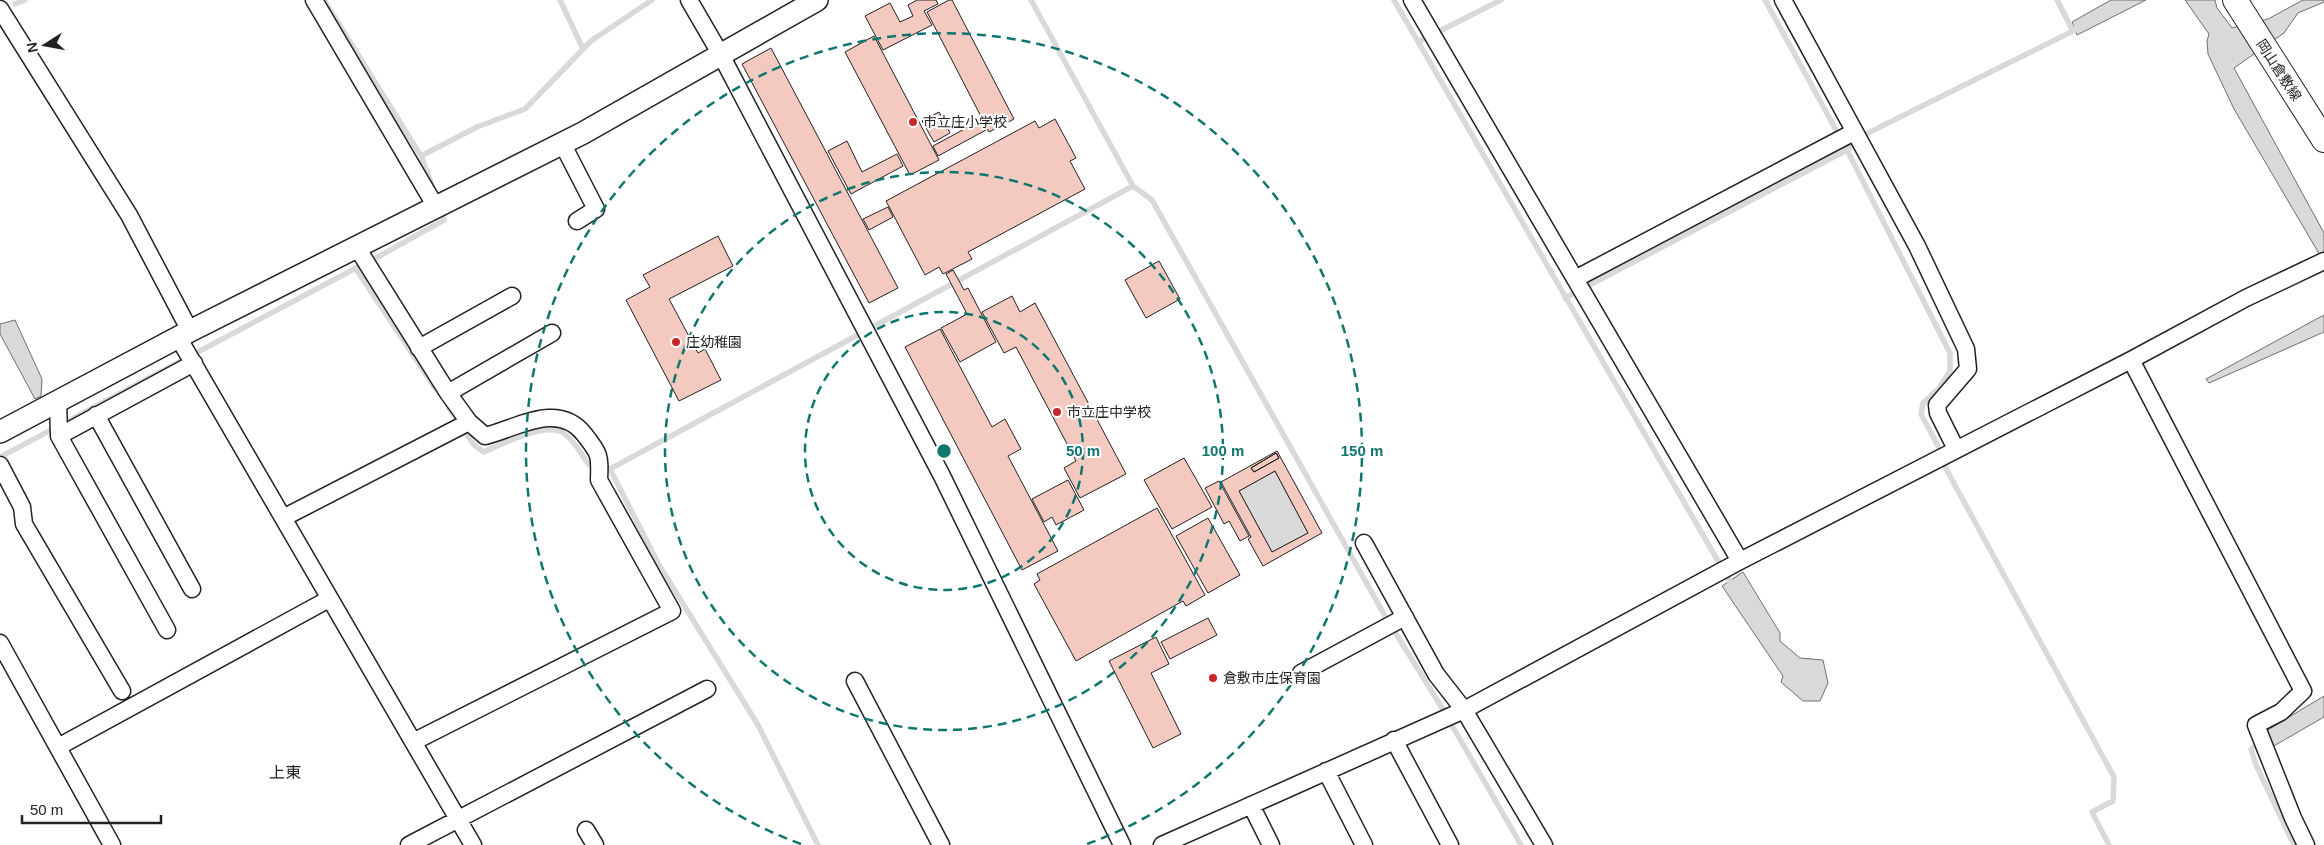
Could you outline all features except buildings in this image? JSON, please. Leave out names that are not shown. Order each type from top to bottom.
[{"type":"main road","name":"岡山倉敷線","points":[[2235,0],[2324,140]]},
{"type":"street","points":[[0,2],[4,0]]},
{"type":"street","points":[[314,0],[436,207]]},
{"type":"street","points":[[689,0],[721,55],[865,333],[942,476],[1122,845]]},
{"type":"street","points":[[59,421],[188,348],[364,258],[436,207],[562,143],[817,0]]},
{"type":"street","points":[[1412,0],[1579,286],[1729,567]]},
{"type":"street","points":[[1782,0],[1850,138],[1917,246],[1966,349],[1968,369],[1937,405],[1947,454]]},
{"type":"street","points":[[0,9],[129,215],[188,348],[329,599],[473,845]]},
{"type":"street","points":[[1579,286],[1850,138]]},
{"type":"street","points":[[562,143],[596,209],[577,220]]},
{"type":"street","points":[[364,258],[448,393],[463,425],[485,436],[550,417],[565,419],[577,426],[600,456],[600,480],[672,611],[413,742]]},
{"type":"street","points":[[1162,845],[1180,841],[1251,805],[1458,713],[1729,567],[2131,360],[2246,298],[2323,262]]},
{"type":"street","points":[[419,348],[512,296]]},
{"type":"street","points":[[448,393],[552,333]]},
{"type":"street","points":[[0,432],[96,416],[188,348]]},
{"type":"street","points":[[2131,360],[2303,691],[2281,712],[2256,725],[2306,845]]},
{"type":"street","points":[[96,416],[192,589]]},
{"type":"street","points":[[59,421],[167,630]]},
{"type":"street","points":[[283,518],[463,425]]},
{"type":"street","points":[[0,465],[22,507],[24,524],[122,691]]},
{"type":"street","points":[[1364,543],[1401,618],[1458,713],[1544,845]]},
{"type":"street","points":[[58,746],[329,599]]},
{"type":"street","points":[[1301,673],[1401,618]]},
{"type":"street","points":[[0,643],[6,670],[58,746],[112,845]]},
{"type":"street","points":[[855,681],[941,845]]},
{"type":"street","points":[[409,845],[708,689]]},
{"type":"street","points":[[1394,740],[1450,845]]},
{"type":"street","points":[[1326,771],[1364,845]]},
{"type":"street","points":[[1251,805],[1271,845]]},
{"type":"street","points":[[586,830],[595,845]]},
{"type":"shaded area","points":[[2111,0],[2146,0],[2077,35],[2072,22]]},
{"type":"shaded area","points":[[2185,0],[2215,0],[2217,8],[2232,28],[2268,19],[2303,0],[2324,0],[2324,2],[2298,13],[2284,33],[2234,68],[2324,233],[2324,262],[2234,109],[2208,54],[2207,41],[2209,34]]},
{"type":"shaded area","points":[[2324,315],[2324,332],[2209,383],[2206,379]]},
{"type":"shaded area","points":[[15,320],[42,379],[41,396],[35,399],[0,334],[0,324]]},
{"type":"shaded area","points":[[1275,471],[1308,533],[1272,552],[1239,491]]},
{"type":"shaded area","points":[[1743,572],[1780,633],[1780,641],[1800,658],[1823,660],[1828,683],[1820,701],[1803,701],[1781,682],[1783,676],[1722,586]]},
{"type":"shaded area","points":[[2324,696],[2324,717],[2272,747],[2266,731]]},
{"type":"waterway","points":[[15,4],[25,0]]},
{"type":"waterway","points":[[324,0],[421,156]]},
{"type":"waterway","points":[[560,0],[583,49]]},
{"type":"waterway","points":[[433,188],[421,156],[477,127],[525,109],[591,41],[652,0]]},
{"type":"waterway","points":[[1031,0],[1133,186],[1152,200],[1385,616],[1442,708],[1521,845]]},
{"type":"waterway","points":[[1394,0],[1733,587]]},
{"type":"waterway","points":[[1418,42],[1501,0]]},
{"type":"waterway","points":[[1765,0],[1847,150],[1950,353],[1950,371],[1939,388],[1923,403],[1921,414],[1938,446],[1945,467],[2114,777],[2113,801],[2092,812],[2109,845]]},
{"type":"waterway","points":[[2057,0],[2073,31]]},
{"type":"waterway","points":[[1565,298],[1847,150],[1866,134],[2081,27]]},
{"type":"waterway","points":[[449,408],[474,445],[484,452],[537,431],[557,430],[565,434],[572,441],[589,465],[610,469],[1133,186]]},
{"type":"waterway","points":[[369,262],[444,220],[443,217]]},
{"type":"waterway","points":[[0,457],[358,267]]},
{"type":"waterway","points":[[356,269],[435,388]]},
{"type":"waterway","points":[[610,469],[659,565],[758,725],[818,845]]},
{"type":"waterway","points":[[2261,742],[2251,749],[2256,765],[2294,845]]},
{"type":"place","name":"市立庄小学校","points":[[913,122]]},
{"type":"place","name":"庄幼稚園","points":[[676,342]]},
{"type":"place","name":"市立庄中学校","points":[[1057,412]]},
{"type":"place","name":"倉敷市庄保育園","points":[[1213,678]]},
{"type":"district","name":"上東","points":[[285,772]]}]
